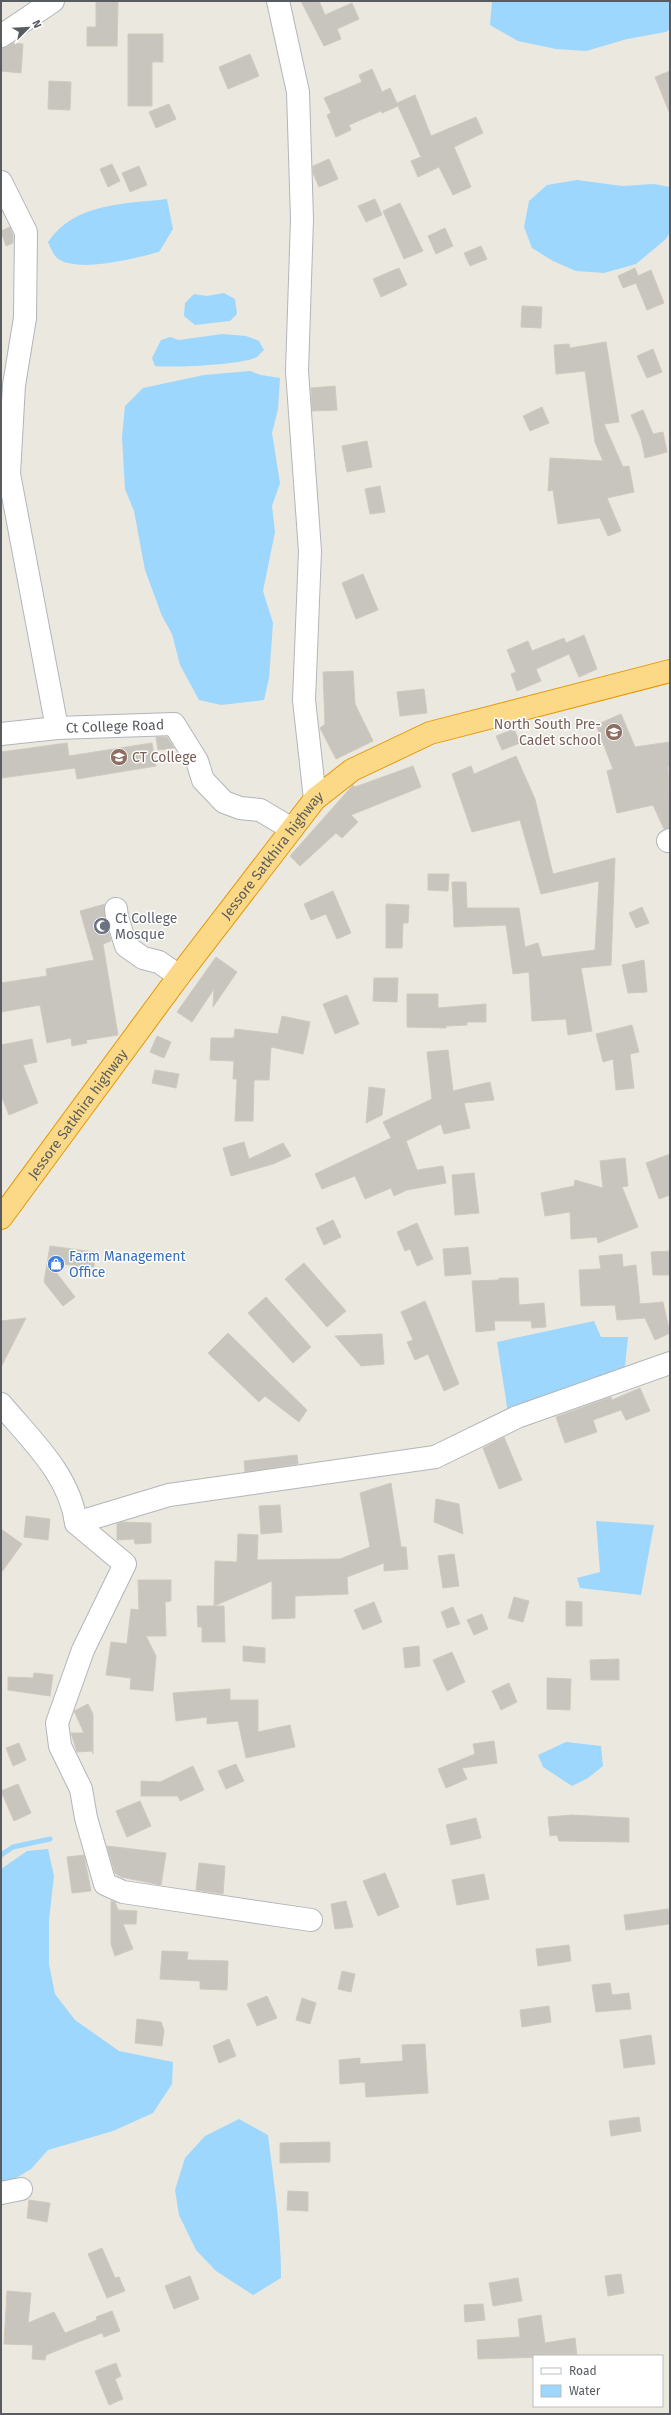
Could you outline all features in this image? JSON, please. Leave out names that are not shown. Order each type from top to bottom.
[{"type":"highway","name":"Jessore Satkhira highway","points":[[4,1207],[315,799],[352,770],[430,733],[670,671]]},
{"type":"street","points":[[1,36],[53,1]]},
{"type":"street","points":[[278,1],[298,92],[302,219],[297,371],[310,551],[304,700],[315,799]]},
{"type":"street","points":[[1,182],[26,232],[25,318],[14,385],[9,474],[57,728],[1,734]]},
{"type":"street","name":"Ct College Road","points":[[57,728],[174,724],[197,761],[203,780],[224,802],[240,808],[260,810],[292,829]]},
{"type":"street","points":[[116,909],[126,946],[143,958],[159,962],[179,976]]},
{"type":"street","points":[[76,1523],[169,1494],[435,1457],[517,1417],[670,1363]]},
{"type":"street","points":[[1,1404],[56,1469],[75,1510],[76,1523],[125,1564],[83,1650],[57,1723],[60,1746],[81,1789],[86,1818],[105,1884],[124,1892],[311,1920]]},
{"type":"water","points":[[492,1],[670,1],[670,29],[666,32],[627,39],[586,51],[556,49],[518,41],[490,25]]},
{"type":"water","points":[[577,180],[622,186],[654,184],[670,187],[670,232],[666,239],[636,264],[604,273],[576,271],[553,261],[532,248],[524,227],[529,201],[547,185]]},
{"type":"water","points":[[167,199],[173,229],[159,252],[122,261],[92,265],[79,265],[66,263],[57,258],[48,242],[59,229],[86,213],[101,208],[134,202]]},
{"type":"water","points":[[224,293],[235,299],[237,314],[230,321],[195,325],[184,316],[185,303],[194,294],[207,296]]},
{"type":"water","points":[[222,334],[246,336],[259,341],[264,350],[257,357],[238,362],[191,366],[155,366],[152,358],[161,340],[170,337],[179,340]]},
{"type":"water","points":[[250,371],[261,375],[280,378],[278,409],[272,433],[280,483],[272,506],[275,532],[263,591],[273,623],[269,678],[264,700],[221,705],[199,700],[180,665],[172,634],[162,616],[145,570],[134,511],[125,489],[122,437],[125,406],[143,388],[204,375]]},
{"type":"water","points":[[594,1321],[601,1337],[628,1337],[624,1376],[508,1413],[497,1342]]},
{"type":"water","points":[[596,1521],[654,1525],[641,1595],[580,1588],[577,1578],[600,1572]]},
{"type":"water","points":[[566,1742],[601,1746],[603,1766],[588,1778],[572,1786],[543,1767],[538,1755]]},
{"type":"water","points":[[48,1849],[54,1876],[49,1920],[49,1964],[55,1994],[75,2020],[119,2051],[173,2062],[172,2084],[153,2113],[113,2131],[48,2150],[31,2169],[6,2184],[1,2184],[1,1869],[27,1851]]},
{"type":"water","points":[[239,2119],[268,2135],[275,2188],[281,2260],[281,2278],[253,2295],[216,2271],[196,2250],[179,2215],[175,2190],[185,2158],[205,2136]]},
{"type":"building","points":[[96,1],[118,1],[117,46],[87,46],[87,27],[96,27]]},
{"type":"building","points":[[301,1],[319,1],[325,15],[352,3],[359,19],[337,29],[341,39],[324,46]]},
{"type":"building","points":[[128,34],[163,34],[163,62],[152,62],[152,106],[128,106]]},
{"type":"building","points":[[13,43],[23,44],[21,73],[1,71],[1,48]]},
{"type":"building","points":[[250,54],[259,76],[228,89],[219,67]]},
{"type":"building","points":[[372,69],[382,92],[390,88],[397,103],[415,95],[431,136],[476,117],[483,133],[454,147],[471,187],[453,195],[439,167],[418,177],[411,161],[421,157],[398,106],[382,113],[381,111],[349,125],[351,130],[336,137],[327,115],[331,113],[324,98],[362,82],[359,75]]},
{"type":"building","points":[[670,71],[670,114],[655,77]]},
{"type":"building","points":[[49,81],[71,82],[70,110],[48,109]]},
{"type":"building","points":[[169,104],[176,119],[156,128],[149,112]]},
{"type":"building","points":[[329,159],[338,179],[319,187],[313,173],[313,166]]},
{"type":"building","points":[[112,164],[120,181],[108,187],[100,169]]},
{"type":"building","points":[[139,166],[147,185],[130,192],[122,173]]},
{"type":"building","points":[[375,199],[382,215],[366,222],[358,206]]},
{"type":"building","points":[[400,203],[423,251],[404,259],[383,211]]},
{"type":"building","points":[[10,227],[13,235],[13,243],[6,246],[1,231]]},
{"type":"building","points":[[445,228],[453,246],[436,254],[428,236]]},
{"type":"building","points":[[481,246],[487,259],[470,266],[464,253]]},
{"type":"building","points":[[399,268],[407,285],[381,297],[373,279]]},
{"type":"building","points":[[635,268],[638,276],[651,270],[664,303],[647,310],[636,283],[623,288],[618,276]]},
{"type":"building","points":[[522,306],[542,307],[541,328],[521,327]]},
{"type":"building","points":[[606,342],[619,422],[604,424],[623,467],[629,466],[634,492],[607,498],[621,531],[608,536],[600,518],[558,524],[553,490],[548,491],[550,458],[603,461],[595,442],[585,371],[556,374],[554,345],[569,344],[570,348]]},
{"type":"building","points":[[653,349],[662,372],[647,378],[637,356]]},
{"type":"building","points":[[335,386],[337,410],[312,411],[311,388]]},
{"type":"building","points":[[542,407],[549,423],[530,431],[523,416]]},
{"type":"building","points":[[643,410],[653,434],[663,432],[667,452],[645,458],[641,439],[631,415]]},
{"type":"building","points":[[367,441],[372,467],[347,472],[342,446]]},
{"type":"building","points":[[380,486],[385,512],[370,514],[365,489]]},
{"type":"building","points":[[363,574],[378,610],[356,619],[342,583]]},
{"type":"building","points":[[584,635],[597,669],[579,677],[569,654],[536,669],[541,681],[517,691],[511,674],[516,672],[507,650],[528,641],[532,651],[564,638],[566,643]]},
{"type":"building","points":[[353,671],[355,704],[373,741],[336,759],[320,728],[325,724],[323,672]]},
{"type":"building","points":[[424,689],[427,713],[400,716],[397,692]]},
{"type":"building","points":[[621,714],[635,747],[670,742],[670,765],[668,766],[670,828],[664,829],[653,805],[617,813],[607,771],[613,769],[596,725]]},
{"type":"building","points":[[514,729],[520,743],[502,750],[496,736]]},
{"type":"building","points":[[156,737],[167,737],[174,748],[158,750]]},
{"type":"building","points":[[67,743],[69,756],[152,743],[156,766],[77,779],[75,768],[1,778],[1,752]]},
{"type":"building","points":[[516,756],[535,799],[553,874],[615,858],[611,965],[581,968],[592,1031],[568,1035],[566,1019],[532,1021],[529,972],[513,974],[506,925],[454,927],[452,882],[466,882],[467,908],[519,908],[525,947],[538,943],[542,957],[595,950],[599,881],[541,894],[520,820],[472,832],[452,774],[471,766],[474,774]]},
{"type":"building","points":[[413,766],[421,787],[351,815],[358,822],[342,838],[336,833],[300,866],[290,856],[353,785],[355,787]]},
{"type":"building","points":[[428,874],[449,874],[448,891],[428,890]]},
{"type":"building","points":[[333,891],[351,933],[337,939],[326,914],[311,920],[304,904]]},
{"type":"building","points":[[105,904],[105,919],[111,941],[103,944],[118,1035],[86,1040],[87,1043],[72,1046],[71,1038],[47,1043],[40,1005],[1,1012],[1,983],[47,976],[46,969],[94,960],[80,911]]},
{"type":"building","points":[[386,904],[409,905],[408,923],[403,923],[402,948],[386,948]]},
{"type":"building","points":[[642,907],[649,923],[636,928],[629,913]]},
{"type":"building","points":[[216,957],[237,972],[213,1007],[214,989],[192,1022],[177,1012]]},
{"type":"building","points":[[644,960],[647,992],[628,993],[622,965]]},
{"type":"building","points":[[374,978],[398,978],[397,1002],[373,1001]]},
{"type":"building","points":[[407,994],[438,994],[438,1008],[486,1004],[486,1022],[467,1022],[467,1025],[446,1026],[446,1028],[407,1027]]},
{"type":"building","points":[[347,995],[359,1024],[335,1034],[323,1004]]},
{"type":"building","points":[[282,1016],[310,1022],[303,1054],[271,1047],[269,1080],[254,1080],[253,1121],[235,1121],[237,1079],[233,1079],[234,1061],[210,1060],[211,1038],[234,1038],[235,1029],[278,1034]]},
{"type":"building","points":[[632,1025],[639,1052],[630,1054],[634,1088],[616,1090],[613,1059],[603,1062],[596,1034]]},
{"type":"building","points":[[157,1036],[171,1042],[164,1058],[150,1052]]},
{"type":"building","points":[[32,1039],[37,1062],[23,1065],[38,1103],[9,1115],[1,1095],[1,1045]]},
{"type":"building","points":[[448,1050],[453,1091],[490,1082],[494,1100],[464,1103],[470,1128],[444,1134],[441,1124],[406,1141],[417,1170],[443,1166],[446,1183],[407,1190],[394,1196],[391,1188],[365,1199],[355,1176],[322,1189],[315,1174],[391,1138],[383,1122],[432,1099],[427,1052]]},
{"type":"building","points":[[155,1070],[179,1074],[176,1088],[152,1083]]},
{"type":"building","points":[[369,1087],[385,1089],[382,1115],[366,1123]]},
{"type":"building","points":[[244,1142],[249,1159],[283,1143],[291,1156],[273,1164],[231,1176],[223,1148]]},
{"type":"building","points":[[670,1154],[670,1195],[659,1199],[646,1163]]},
{"type":"building","points":[[625,1158],[628,1186],[622,1187],[638,1227],[598,1243],[597,1237],[571,1239],[570,1212],[545,1216],[541,1193],[574,1186],[575,1180],[603,1188],[600,1161]]},
{"type":"building","points":[[474,1173],[479,1213],[455,1215],[452,1175]]},
{"type":"building","points":[[333,1220],[341,1237],[324,1245],[316,1228]]},
{"type":"building","points":[[417,1223],[433,1259],[417,1266],[410,1249],[405,1251],[397,1232]]},
{"type":"building","points":[[50,1246],[95,1252],[94,1267],[49,1263],[75,1297],[63,1306],[44,1282]]},
{"type":"building","points":[[468,1247],[471,1274],[445,1276],[443,1249]]},
{"type":"building","points":[[670,1251],[670,1275],[653,1275],[651,1252]]},
{"type":"building","points":[[622,1254],[623,1267],[636,1265],[640,1304],[663,1302],[670,1333],[655,1340],[645,1318],[617,1320],[615,1305],[581,1306],[579,1270],[601,1269],[599,1256]]},
{"type":"building","points":[[304,1263],[346,1311],[327,1327],[285,1279]]},
{"type":"building","points":[[499,1278],[518,1278],[519,1305],[544,1303],[546,1327],[532,1328],[531,1321],[494,1321],[495,1330],[476,1332],[472,1281],[499,1280]]},
{"type":"building","points":[[266,1297],[311,1347],[293,1363],[248,1313]]},
{"type":"building","points":[[425,1301],[459,1384],[444,1391],[428,1354],[415,1360],[407,1342],[413,1340],[401,1312]]},
{"type":"building","points":[[26,1318],[1,1367],[1,1321]]},
{"type":"building","points":[[228,1333],[307,1410],[299,1422],[265,1396],[259,1402],[208,1353]]},
{"type":"building","points":[[382,1334],[384,1364],[361,1366],[335,1336]]},
{"type":"building","points":[[640,1388],[650,1411],[626,1420],[621,1410],[593,1420],[597,1432],[565,1443],[556,1417],[611,1397],[612,1400]]},
{"type":"building","points":[[504,1437],[522,1480],[499,1489],[483,1448]]},
{"type":"building","points":[[297,1455],[298,1464],[245,1472],[244,1461]]},
{"type":"building","points":[[391,1483],[401,1547],[406,1547],[408,1569],[384,1571],[384,1563],[347,1577],[348,1594],[295,1596],[295,1618],[272,1619],[272,1581],[214,1606],[215,1561],[237,1562],[238,1534],[258,1535],[257,1560],[340,1559],[370,1547],[360,1493]]},
{"type":"building","points":[[436,1499],[459,1504],[463,1534],[434,1522]]},
{"type":"building","points":[[280,1505],[282,1532],[261,1534],[259,1506]]},
{"type":"building","points":[[26,1516],[50,1519],[48,1540],[24,1537]]},
{"type":"building","points":[[122,1522],[151,1523],[151,1543],[135,1544],[134,1539],[117,1540],[117,1524]]},
{"type":"building","points":[[1,1529],[22,1544],[1,1573]]},
{"type":"building","points":[[454,1554],[459,1586],[443,1588],[438,1556]]},
{"type":"building","points":[[138,1580],[171,1580],[171,1601],[165,1602],[166,1636],[146,1636],[156,1656],[153,1691],[130,1689],[131,1678],[106,1675],[111,1642],[127,1644],[131,1609],[139,1610]]},
{"type":"building","points":[[514,1597],[529,1601],[523,1622],[508,1618]]},
{"type":"building","points":[[566,1601],[582,1602],[582,1626],[566,1626]]},
{"type":"building","points":[[374,1602],[382,1622],[363,1630],[354,1610]]},
{"type":"building","points":[[197,1606],[224,1606],[225,1642],[202,1642],[202,1627],[198,1627]]},
{"type":"building","points":[[453,1607],[460,1624],[447,1628],[441,1612]]},
{"type":"building","points":[[482,1614],[488,1629],[474,1635],[467,1620]]},
{"type":"building","points":[[243,1646],[265,1648],[265,1663],[243,1661]]},
{"type":"building","points":[[419,1646],[420,1666],[405,1668],[403,1648]]},
{"type":"building","points":[[452,1652],[465,1682],[447,1691],[433,1660]]},
{"type":"building","points":[[619,1659],[619,1680],[591,1680],[590,1660]]},
{"type":"building","points":[[34,1673],[53,1675],[50,1696],[8,1690],[8,1677],[33,1678]]},
{"type":"building","points":[[547,1678],[571,1679],[570,1710],[547,1709]]},
{"type":"building","points":[[509,1683],[517,1702],[501,1710],[492,1691]]},
{"type":"building","points":[[230,1689],[230,1700],[258,1700],[258,1732],[290,1725],[295,1747],[246,1758],[238,1721],[207,1724],[207,1717],[176,1721],[173,1693]]},
{"type":"building","points":[[88,1704],[93,1714],[93,1754],[92,1751],[77,1752],[71,1733],[84,1733],[74,1711]]},
{"type":"building","points":[[494,1741],[497,1763],[462,1768],[467,1779],[446,1788],[438,1769],[475,1754],[473,1744]]},
{"type":"building","points":[[19,1743],[26,1760],[13,1766],[6,1748]]},
{"type":"building","points":[[236,1764],[244,1781],[226,1789],[218,1771]]},
{"type":"building","points":[[193,1766],[204,1790],[180,1801],[178,1796],[141,1796],[141,1781],[160,1782]]},
{"type":"building","points":[[18,1784],[31,1813],[14,1821],[1,1791]]},
{"type":"building","points":[[140,1801],[151,1826],[127,1837],[116,1811]]},
{"type":"building","points":[[572,1815],[629,1818],[629,1842],[559,1841],[557,1835],[550,1836],[548,1817]]},
{"type":"building","points":[[476,1818],[481,1838],[451,1845],[446,1825]]},
{"type":"building","points":[[107,1846],[166,1853],[161,1885],[121,1877],[115,1873]]},
{"type":"building","points":[[84,1855],[91,1891],[72,1893],[67,1857]]},
{"type":"building","points":[[199,1863],[225,1866],[223,1894],[196,1890]]},
{"type":"building","points":[[385,1873],[399,1907],[378,1916],[363,1881]]},
{"type":"building","points":[[484,1874],[489,1899],[457,1905],[452,1880]]},
{"type":"building","points":[[111,1901],[115,1902],[118,1910],[137,1911],[136,1924],[123,1924],[133,1949],[115,1956],[111,1944]]},
{"type":"building","points":[[346,1901],[353,1927],[335,1929],[331,1904]]},
{"type":"building","points":[[668,1909],[670,1924],[626,1930],[624,1915]]},
{"type":"building","points":[[569,1945],[571,1961],[538,1966],[536,1949]]},
{"type":"building","points":[[162,1951],[188,1952],[187,1960],[228,1961],[227,1990],[200,1989],[200,1981],[160,1979]]},
{"type":"building","points":[[342,1971],[355,1974],[351,1992],[338,1989]]},
{"type":"building","points":[[610,1983],[612,1995],[629,1993],[631,2009],[596,2012],[592,1985]]},
{"type":"building","points":[[267,1996],[277,2018],[257,2026],[247,2004]]},
{"type":"building","points":[[302,1998],[316,2003],[310,2024],[296,2020]]},
{"type":"building","points":[[549,2006],[551,2022],[522,2027],[520,2010]]},
{"type":"building","points":[[137,2019],[161,2022],[164,2030],[162,2046],[135,2043]]},
{"type":"building","points":[[651,2035],[655,2064],[624,2068],[620,2040]]},
{"type":"building","points":[[229,2039],[236,2056],[219,2063],[213,2046]]},
{"type":"building","points":[[425,2044],[428,2093],[366,2097],[365,2082],[340,2084],[339,2060],[360,2058],[360,2064],[403,2061],[402,2045]]},
{"type":"building","points":[[639,2117],[641,2131],[611,2136],[609,2121]]},
{"type":"building","points":[[330,2142],[330,2162],[280,2163],[280,2143]]},
{"type":"building","points":[[288,2191],[308,2192],[308,2211],[287,2210]]},
{"type":"building","points":[[29,2200],[50,2203],[47,2222],[27,2218]]},
{"type":"building","points":[[102,2248],[115,2278],[119,2277],[125,2291],[107,2298],[88,2254]]},
{"type":"building","points":[[621,2274],[624,2293],[608,2296],[605,2276]]},
{"type":"building","points":[[190,2276],[199,2299],[174,2309],[165,2286]]},
{"type":"building","points":[[518,2278],[522,2301],[493,2306],[489,2283]]},
{"type":"building","points":[[7,2291],[31,2293],[28,2323],[54,2312],[65,2333],[97,2320],[96,2317],[112,2311],[120,2331],[104,2337],[102,2333],[78,2342],[46,2355],[45,2360],[32,2359],[33,2345],[4,2344]]},
{"type":"building","points":[[483,2304],[485,2320],[465,2322],[464,2305]]},
{"type":"building","points":[[541,2315],[545,2343],[575,2338],[577,2355],[533,2355],[533,2357],[478,2359],[477,2340],[520,2337],[518,2319]]},
{"type":"building","points":[[116,2363],[121,2376],[115,2379],[123,2399],[109,2405],[95,2371]]},
{"type":"waterway","points":[[1,1855],[13,1847],[50,1839]]},
{"type":"place","name":"North South Pre- Cadet school","points":[[614,732]]},
{"type":"place","name":"CT College","points":[[119,757]]},
{"type":"place","name":"Ct College Mosque","points":[[102,926]]},
{"type":"place","name":"Farm Management Office","points":[[56,1264]]}]
